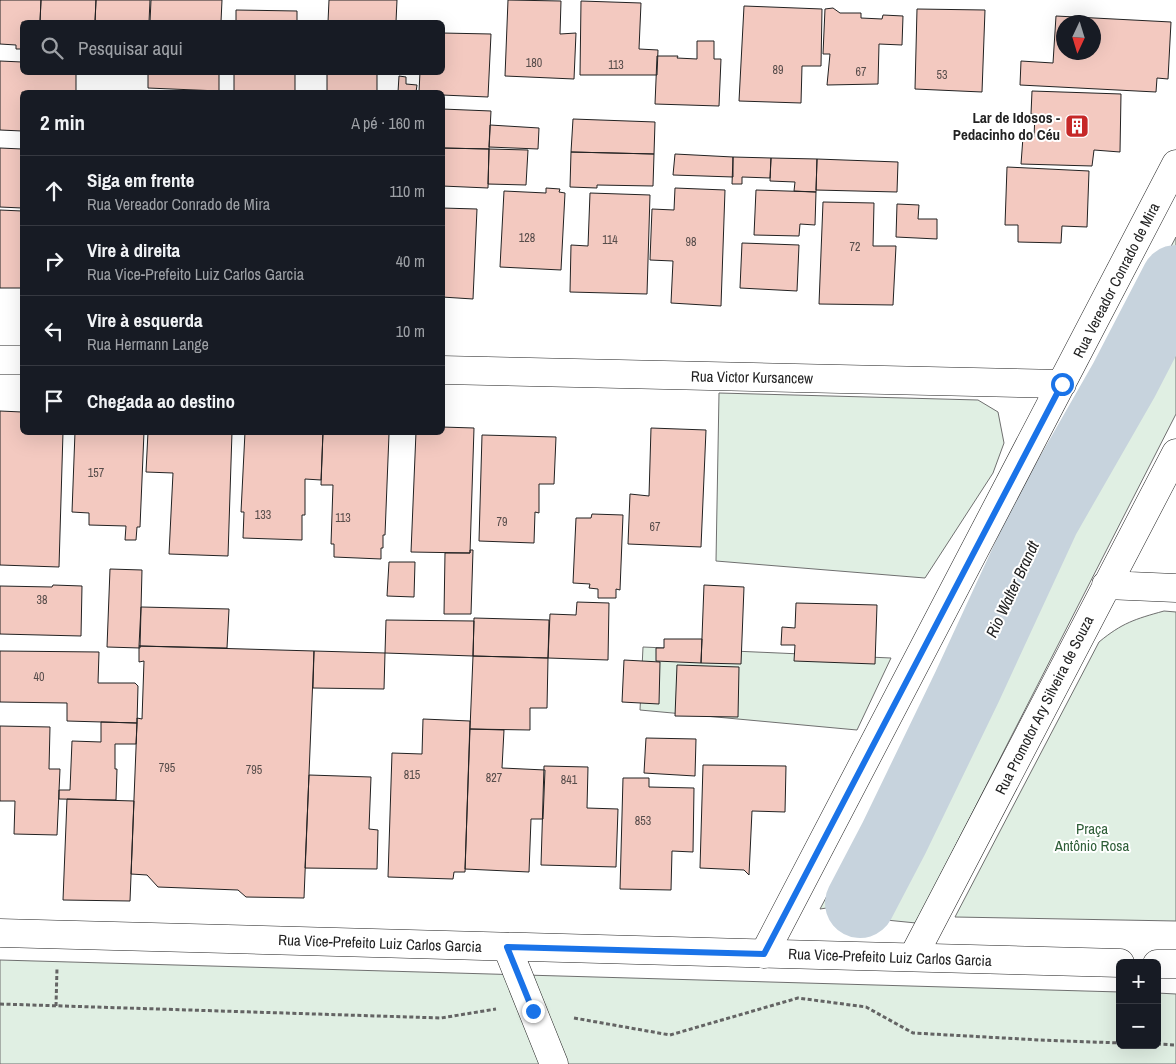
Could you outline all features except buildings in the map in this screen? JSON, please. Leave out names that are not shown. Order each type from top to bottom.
[{"type":"street","name":"Rua Vereador Conrado de Mira","points":[[764,954],[1176,164]]},
{"type":"street","points":[[0,360],[20,360]]},
{"type":"street","name":"Rua Victor Kursancew","points":[[445,370],[1062,384]]},
{"type":"street","name":"Rua Promotor Ary Silveira de Souza","points":[[913,958],[1176,452]]},
{"type":"street","points":[[1106,585],[1176,588]]},
{"type":"street","name":"Rua Vice-Prefeito Luiz Carlos Garcia","points":[[0,933],[1116,963]]},
{"type":"street","points":[[507,947],[554,1064]]},
{"type":"street","points":[[1161,964],[1176,964]]},
{"type":"path","points":[[1161,1044],[1176,1044]]},
{"type":"green space","points":[[1176,237],[1176,414],[916,923],[886,920],[860,903],[820,909]]},
{"type":"green space","points":[[719,393],[978,400],[998,412],[1004,443],[993,473],[925,578],[716,561]]},
{"type":"green space","name":"Praça Antônio Rosa","points":[[1164,611],[1176,612],[1176,921],[955,917],[1099,642],[1129,622]]},
{"type":"green space","points":[[643,647],[891,658],[857,730],[640,710]]},
{"type":"green space","points":[[0,960],[1116,992],[1116,1049],[1161,1049],[1161,993],[1176,994],[1176,1064],[0,1064]]},
{"type":"waterway","name":"Rio Walter Brandt","points":[[860,903],[894,838],[967,687],[1045,518],[1124,380],[1176,280]]},
{"type":"place","name":"Lar de Idosos - Pedacinho do Céu","points":[[1077,126]]},
{"type":"route","points":[[533,1011],[507,947],[764,954],[1062,384]]}]
